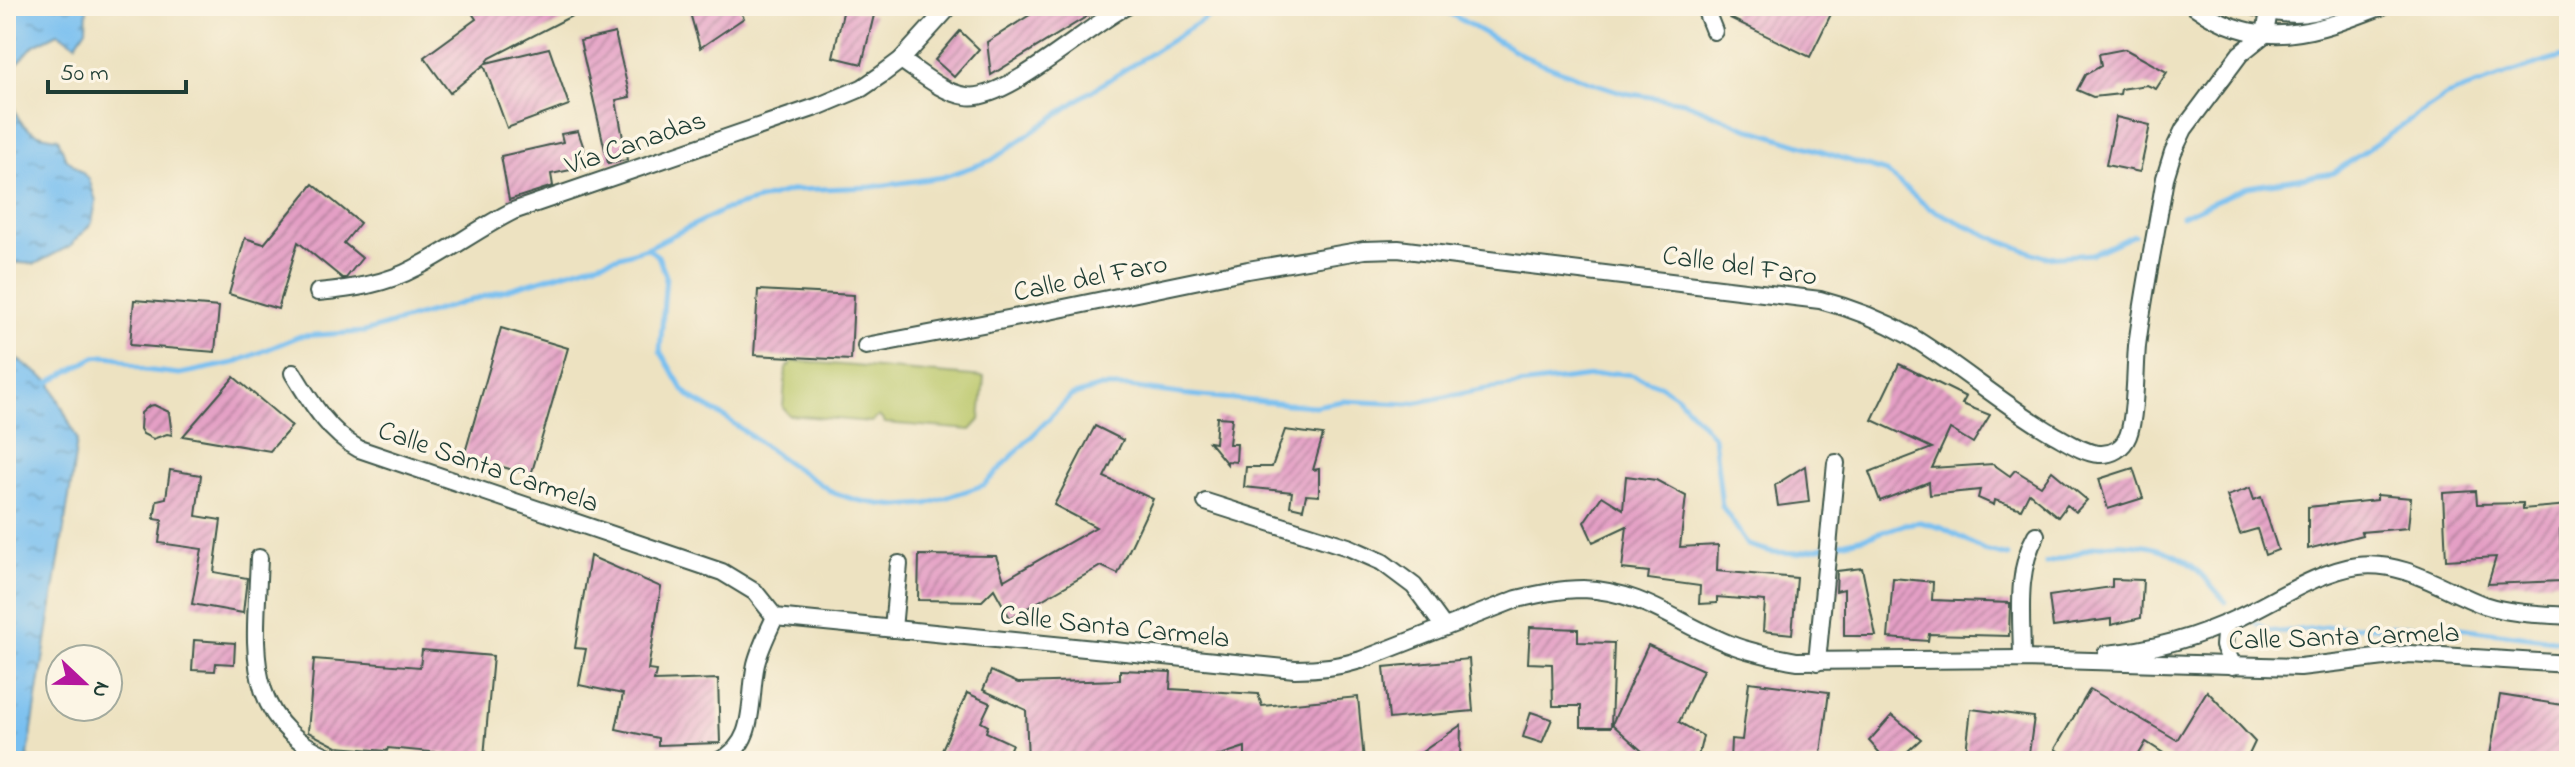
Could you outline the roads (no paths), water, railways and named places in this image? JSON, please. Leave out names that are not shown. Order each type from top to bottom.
[{"type":"street","name":"Vía Canadas","points":[[318,292],[381,281],[414,269],[513,211],[819,106],[862,88],[901,60],[950,6]]},
{"type":"street","points":[[901,60],[949,92],[969,97],[988,95],[1127,6]]},
{"type":"street","points":[[1704,6],[1714,31]]},
{"type":"street","points":[[2194,6],[2224,23],[2265,34],[2314,31],[2383,6]]},
{"type":"street","points":[[2252,6],[2291,16],[2306,15],[2334,6]]},
{"type":"street","points":[[2265,34],[2268,9]]},
{"type":"street","name":"Calle del Faro","points":[[866,346],[1248,270],[1364,250],[1398,249],[1820,300],[1876,319],[1909,335],[2065,441],[2088,452],[2110,453],[2121,447],[2129,431],[2137,345],[2165,178],[2173,152],[2184,129],[2240,54],[2265,34]]},
{"type":"street","name":"Calle Santa Carmela","points":[[293,373],[337,433],[359,449],[722,572],[755,592],[775,617],[1306,669],[1347,665],[1517,599],[1563,590],[1593,590],[1657,607],[1715,638],[1749,651],[1789,660],[2023,660],[2300,667],[2410,654],[2569,664]]},
{"type":"street","points":[[1817,662],[1836,463]]},
{"type":"street","points":[[1206,502],[1348,547],[1382,562],[1414,586],[1444,627]]},
{"type":"street","points":[[2023,660],[2023,571],[2036,535]]},
{"type":"street","points":[[259,558],[256,662],[264,696],[281,722],[300,741],[340,761]]},
{"type":"street","points":[[893,629],[899,564]]},
{"type":"street","name":"Calle Santa Carmela","points":[[2023,660],[2118,653],[2181,640],[2226,623],[2332,573],[2371,565],[2409,572],[2498,609],[2569,616]]},
{"type":"street","points":[[719,761],[732,753],[746,732],[757,660],[775,617]]},
{"type":"street","points":[[2226,623],[2224,646],[2233,666]]},
{"type":"water","points":[[6,6],[87,6],[86,29],[76,44],[58,33],[34,45],[9,73],[18,118],[32,131],[58,138],[65,157],[89,179],[96,201],[92,223],[70,246],[35,264],[6,262]]},
{"type":"water","points":[[6,351],[50,382],[77,439],[27,761],[6,761]]},
{"type":"waterway","points":[[50,382],[95,357],[116,357],[144,370],[180,374],[234,363],[300,336],[364,332],[647,248],[726,209],[794,190],[871,187],[943,177],[992,160],[1085,95],[1225,6]]},
{"type":"waterway","points":[[1437,6],[1526,57],[1588,81],[1624,93],[1684,102],[1744,127],[1886,172],[1929,208],[1998,240],[2045,257],[2092,254],[2134,235]]},
{"type":"waterway","points":[[2182,216],[2247,187],[2333,173],[2446,96],[2569,55]]},
{"type":"waterway","points":[[647,248],[658,256],[666,276],[660,351],[684,391],[834,493],[856,500],[899,506],[927,504],[984,485],[1071,396],[1101,387],[1129,387],[1315,406],[1343,401],[1408,404],[1486,389],[1615,373],[1632,375],[1660,385],[1677,396],[1714,437],[1722,506],[1748,545],[1772,552],[1797,553],[1920,522],[1942,528],[1984,550],[2008,556]]},
{"type":"waterway","points":[[2046,563],[2094,547],[2120,544],[2148,546],[2186,561],[2226,602]]},
{"type":"waterway","points":[[2256,623],[2267,630],[2279,632],[2327,627],[2444,626],[2569,642]]}]
